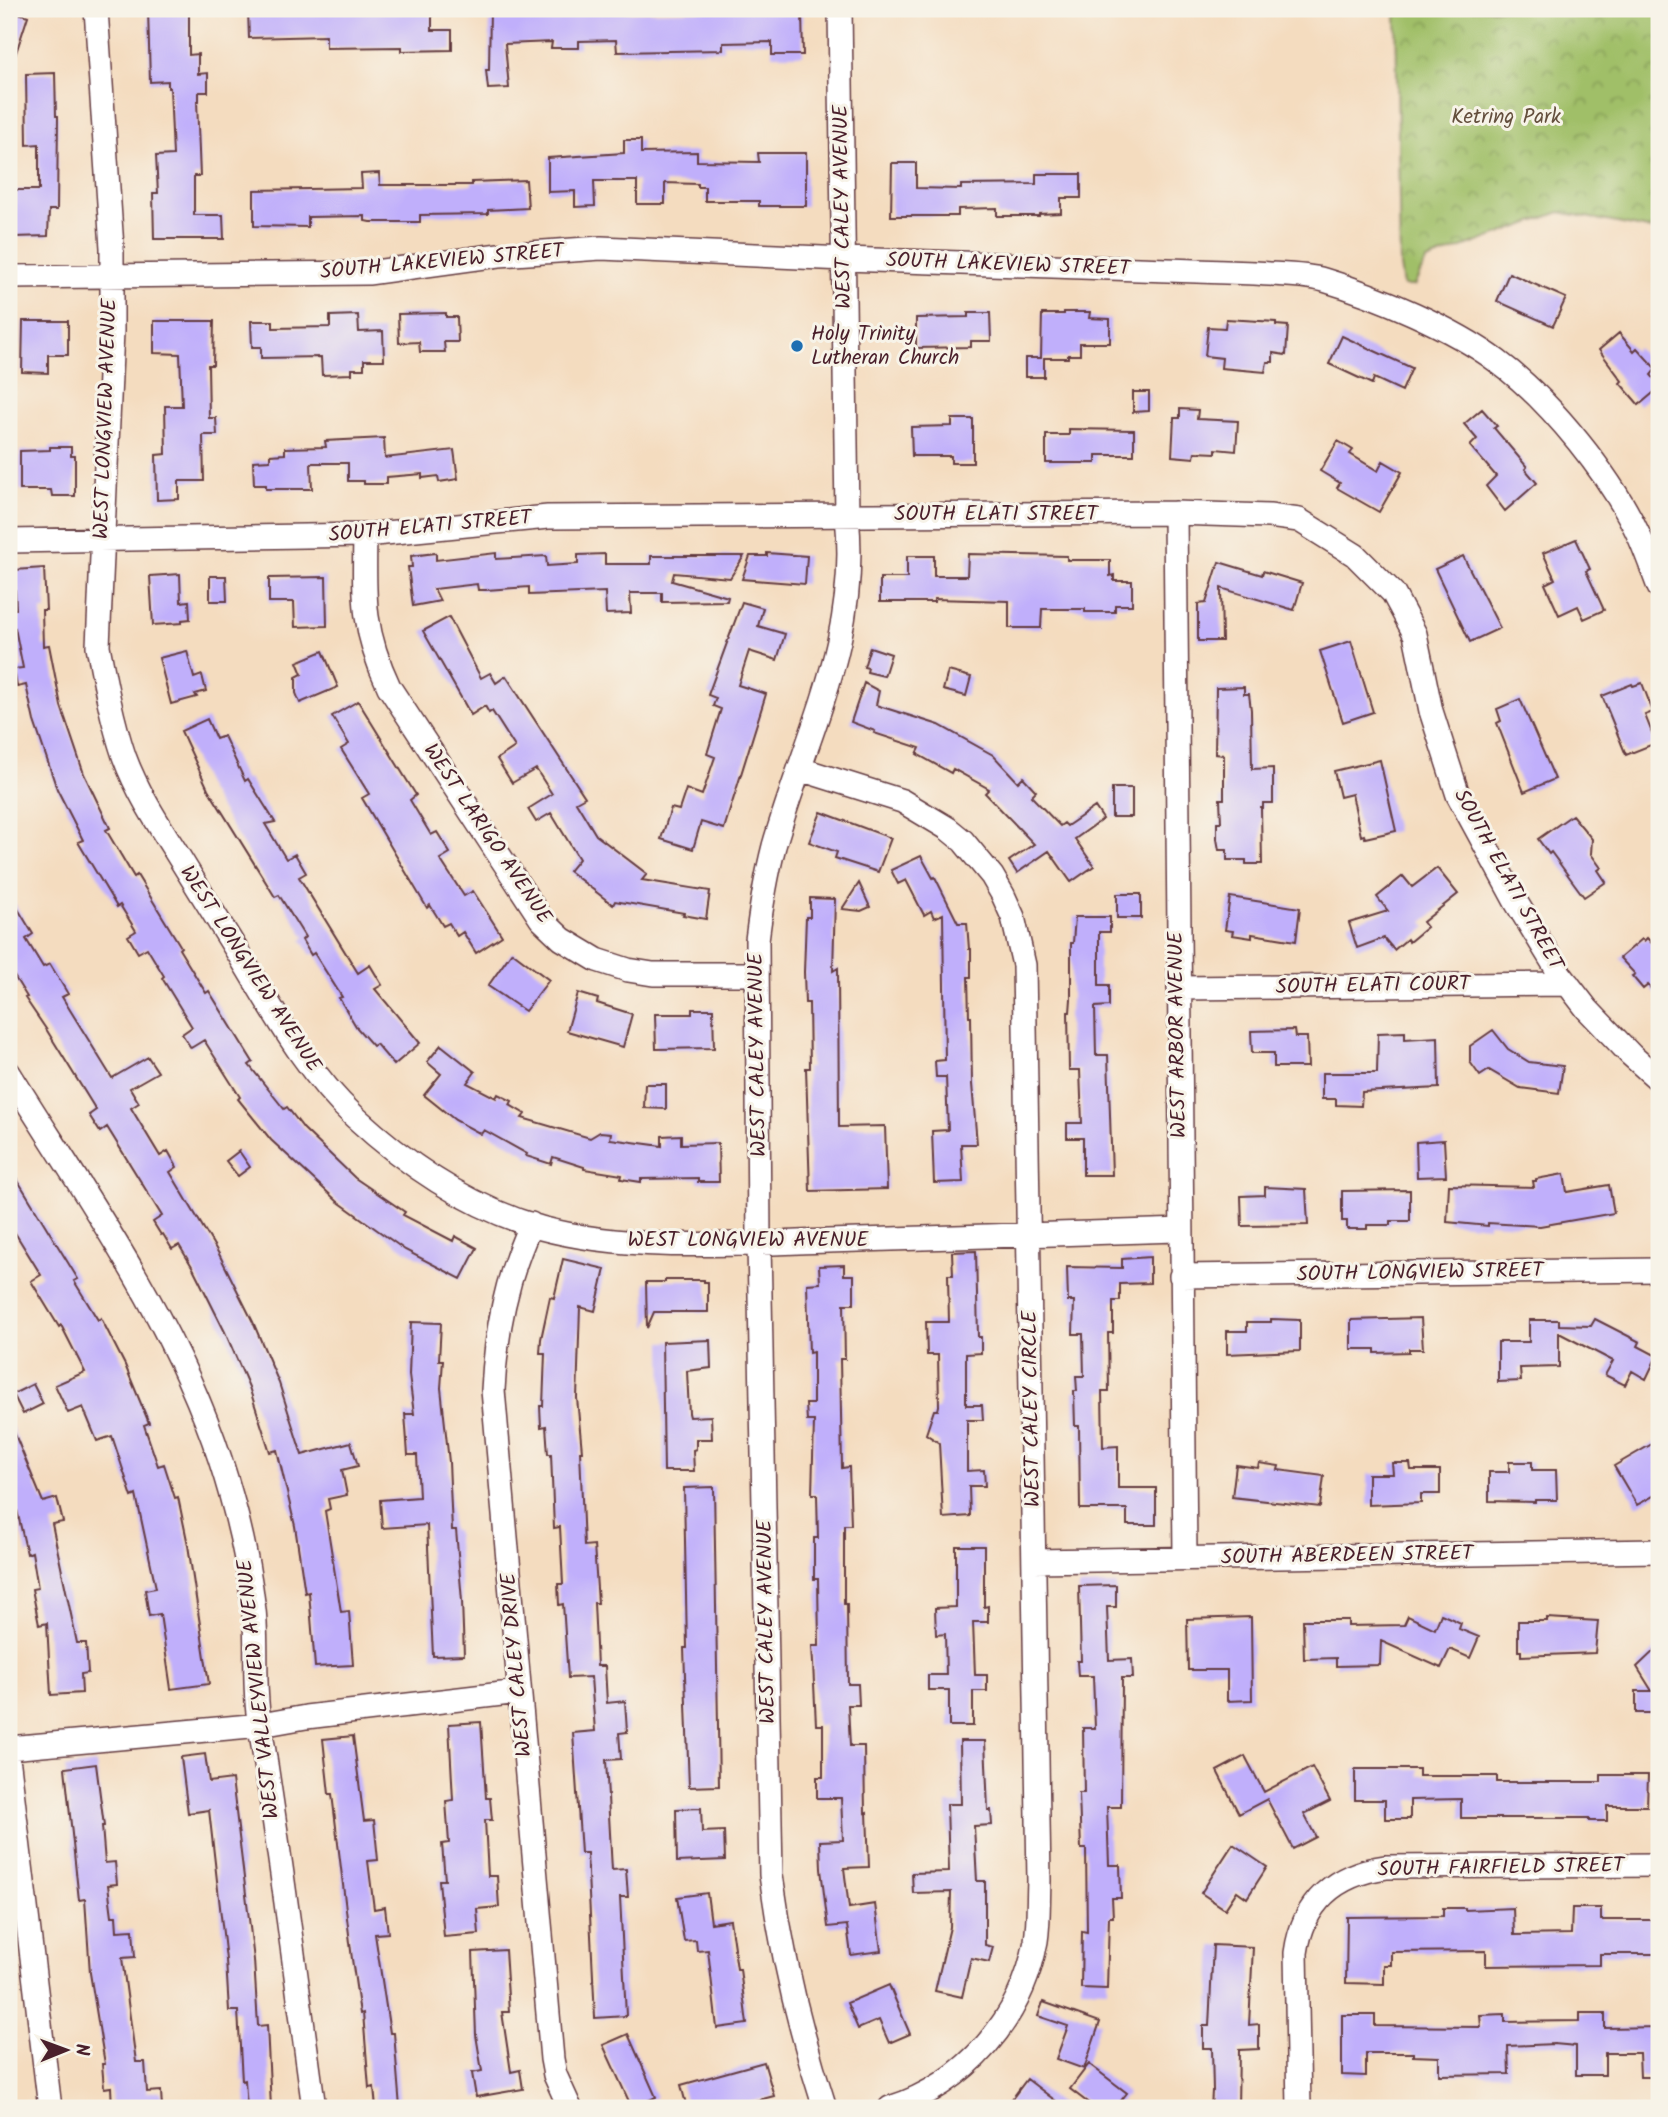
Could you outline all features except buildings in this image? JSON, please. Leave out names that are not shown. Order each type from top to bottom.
[{"type":"street","name":"WEST LONGVIEW AVENUE","points":[[96,9],[112,248],[112,331],[98,646],[107,698],[125,758],[153,816],[301,1053],[331,1092],[354,1116],[404,1158],[446,1186],[482,1205],[531,1224],[575,1236],[634,1243],[759,1243],[1180,1230]]},
{"type":"street","name":"WEST CALEY AVENUE","points":[[825,2108],[798,2019],[780,1941],[771,1875],[759,1243],[757,940],[764,890],[775,846],[842,636],[850,560],[847,516],[840,9]]},
{"type":"street","name":"SOUTH LAKEVIEW STREET","points":[[9,277],[368,273],[499,255],[601,248],[1255,273],[1322,279],[1399,308],[1445,330],[1497,361],[1547,406],[1586,451],[1625,510],[1640,538],[1659,587]]},
{"type":"street","name":"SOUTH ELATI STREET","points":[[9,541],[365,536],[548,517],[1175,513],[1269,516],[1299,520],[1355,555],[1393,593],[1406,615],[1420,649],[1431,711],[1458,795],[1516,902],[1542,947],[1587,1009],[1659,1080]]},
{"type":"street","name":"WEST ARBOR AVENUE","points":[[1175,513],[1185,1558]]},
{"type":"street","name":"WEST LARIGO AVENUE","points":[[365,536],[364,597],[367,626],[377,661],[389,687],[541,919],[578,950],[610,965],[653,974],[757,974]]},
{"type":"street","name":"WEST CALEY CIRCLE","points":[[800,769],[902,802],[921,811],[963,841],[992,876],[1003,895],[1013,917],[1024,965],[1039,1881],[1036,1940],[1027,1976],[1001,2028],[967,2066],[934,2089],[890,2108]]},
{"type":"street","name":"SOUTH ELATI COURT","points":[[1178,988],[1568,984]]},
{"type":"street","name":"WEST VALLEYVIEW AVENUE","points":[[9,1073],[139,1282],[168,1336],[219,1457],[234,1504],[254,1611],[261,1725],[314,2108]]},
{"type":"street","name":"WEST CALEY DRIVE","points":[[531,1224],[513,1265],[500,1314],[493,1391],[552,2059],[555,2075],[570,2108]]},
{"type":"street","name":"SOUTH LONGVIEW STREET","points":[[1181,1276],[1659,1270]]},
{"type":"street","name":"SOUTH ABERDEEN STREET","points":[[1034,1561],[1659,1551]]},
{"type":"street","points":[[9,1748],[261,1725],[306,1717],[519,1692]]},
{"type":"street","points":[[9,1765],[50,2108]]},
{"type":"street","name":"SOUTH FAIRFIELD STREET","points":[[1299,2108],[1298,1937],[1307,1916],[1320,1898],[1344,1879],[1385,1867],[1659,1865]]},
{"type":"green space","name":"Ketring Park","points":[[1396,9],[1659,9],[1659,231],[1560,212],[1426,261],[1414,286],[1403,286],[1400,266]]},
{"type":"place","name":"Holy Trinity Lutheran Church","points":[[797,346]]}]
